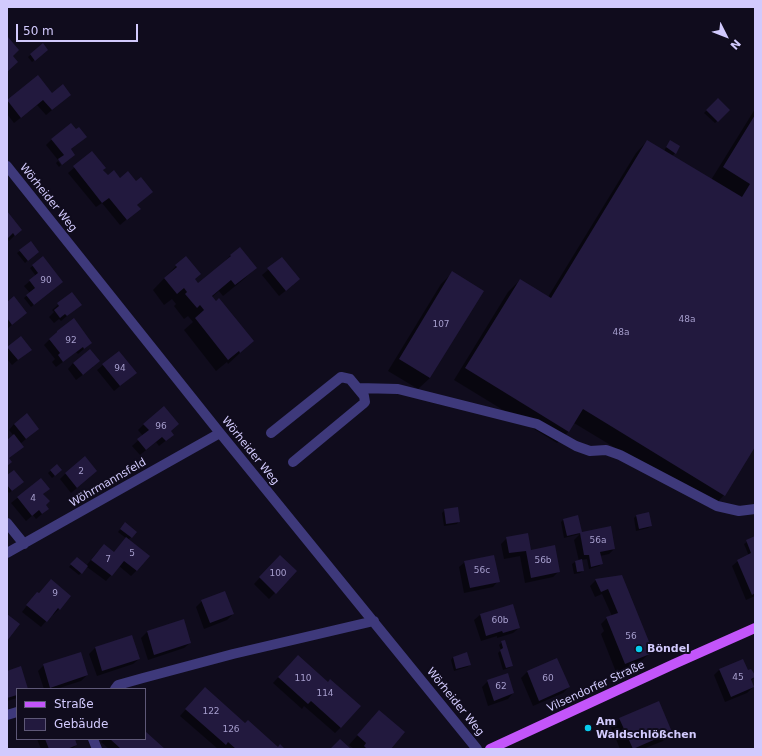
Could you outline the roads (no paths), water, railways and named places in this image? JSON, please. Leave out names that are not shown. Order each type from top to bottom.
[{"type":"main road","name":"Vilsendorfer Straße","points":[[490,749],[755,628]]},
{"type":"street","name":"Wörheider Weg","points":[[7,166],[220,433],[477,749]]},
{"type":"street","points":[[271,433],[341,377],[350,379],[358,388],[364,396],[365,402],[293,462]]},
{"type":"street","points":[[358,388],[398,389],[537,424],[576,446],[590,451],[606,450],[620,455],[717,506],[739,511],[755,509]]},
{"type":"street","name":"Wöhrmannsfeld","points":[[7,554],[220,433]]},
{"type":"street","points":[[7,523],[24,544]]},
{"type":"street","points":[[117,687],[233,654],[374,621]]},
{"type":"place","name":"Böndel","points":[[639,649]]},
{"type":"place","name":"Am Waldschlößchen","points":[[588,728]]}]
